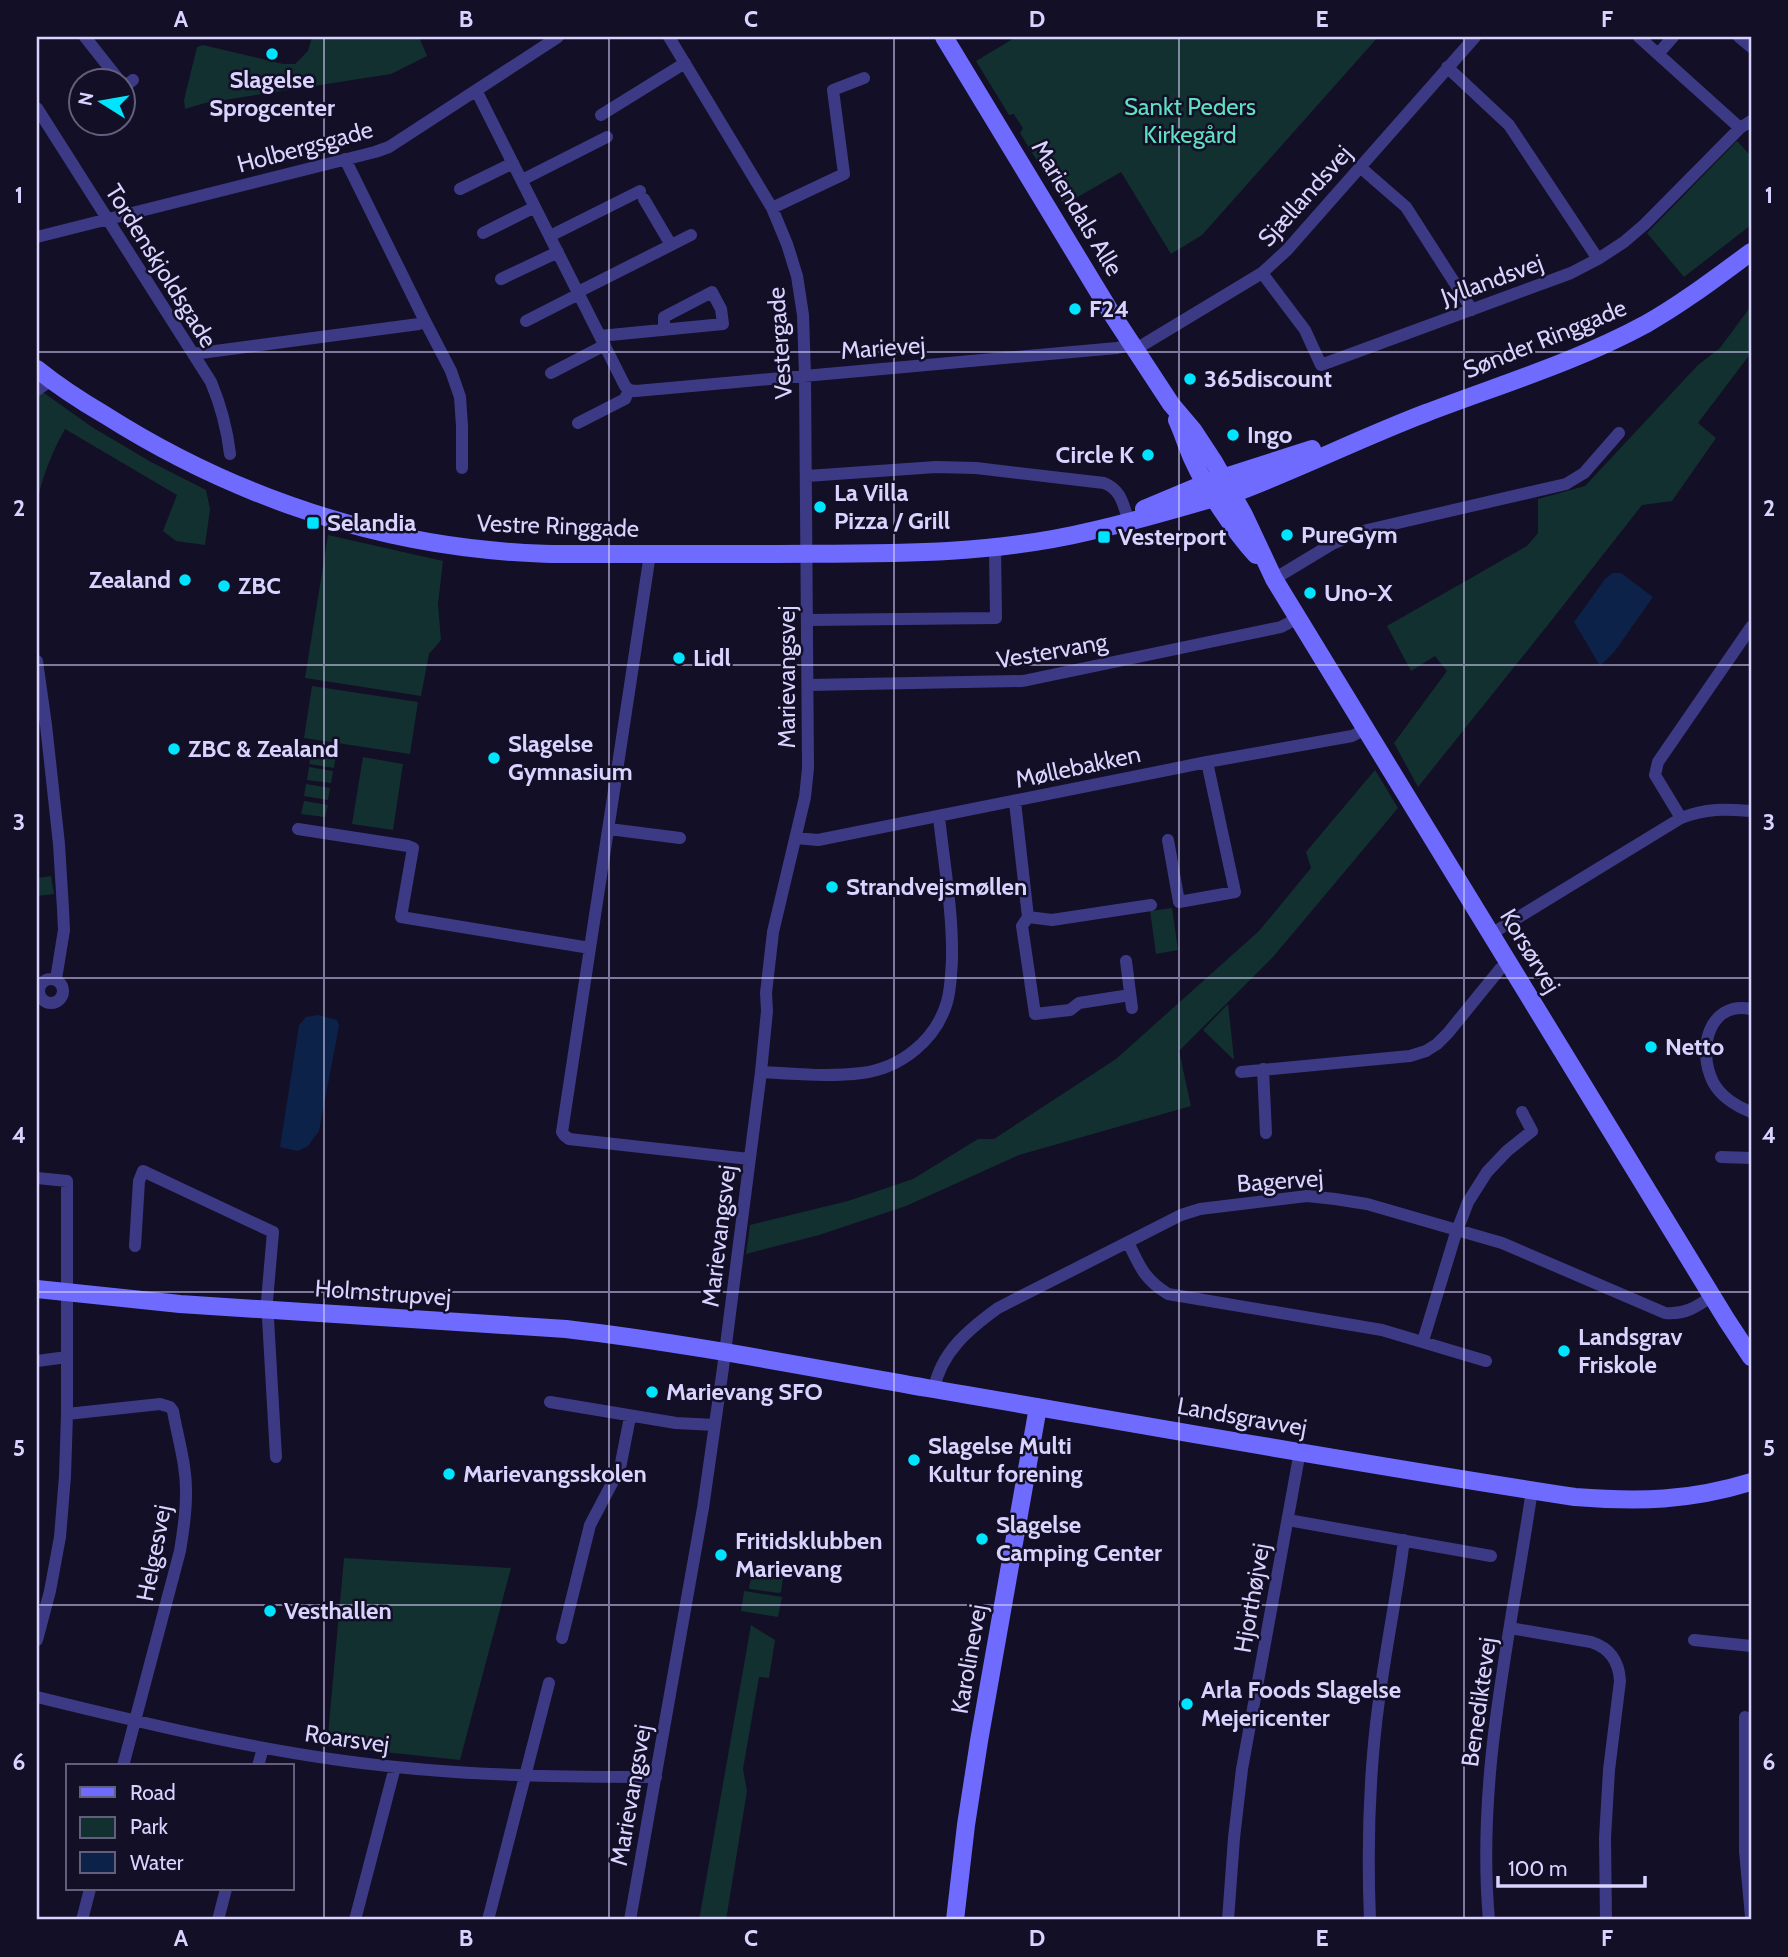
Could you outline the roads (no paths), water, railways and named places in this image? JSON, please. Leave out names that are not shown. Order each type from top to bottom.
[{"type":"street","points":[[85,37],[108,66]]},
{"type":"street","name":"Holbergsgade","points":[[37,237],[375,152],[388,147],[558,37]]},
{"type":"street","name":"Vestergade","points":[[669,37],[772,208],[797,276],[803,315],[807,554]]},
{"type":"street","name":"Mariendals Alle","points":[[944,37],[1110,311],[1171,404],[1194,461],[1219,488],[1272,574]]},
{"type":"street","name":"Sjællandsvej","points":[[1134,347],[1262,273],[1287,250],[1475,37]]},
{"type":"street","points":[[1639,37],[1746,125]]},
{"type":"street","points":[[1658,54],[1673,37]]},
{"type":"street","points":[[1739,37],[1751,47]]},
{"type":"street","points":[[601,115],[685,63]]},
{"type":"street","points":[[1447,67],[1509,125],[1598,259]]},
{"type":"street","points":[[772,208],[844,174],[833,90],[864,78]]},
{"type":"street","points":[[477,90],[625,386],[632,390],[625,399],[578,423]]},
{"type":"street","name":"Tordenskjoldsgade","points":[[37,108],[211,382],[227,429],[230,454]]},
{"type":"street","name":"Jyllandsvej","points":[[1262,273],[1306,330],[1321,365],[1571,273],[1598,259],[1645,224],[1746,125]]},
{"type":"street","points":[[522,180],[607,137]]},
{"type":"street","points":[[345,159],[451,371],[460,397],[462,468]]},
{"type":"street","points":[[460,189],[513,163]]},
{"type":"street","points":[[1360,167],[1406,207],[1472,310]]},
{"type":"street","points":[[550,236],[642,195],[671,245]]},
{"type":"street","points":[[483,233],[535,207]]},
{"type":"street","points":[[526,321],[691,235]]},
{"type":"street","points":[[501,279],[558,252]]},
{"type":"street","name":"Sønder Ringgade","points":[[1219,488],[1548,368],[1609,343],[1648,323],[1689,297],[1751,252]]},
{"type":"street","points":[[551,373],[603,341],[664,330],[723,324],[721,309],[712,292],[664,317],[664,330]]},
{"type":"street","points":[[193,354],[419,324],[425,321]]},
{"type":"street","name":"Marievej","points":[[632,390],[1134,347]]},
{"type":"street","name":"Vestre Ringgade","points":[[37,369],[44,385],[177,458],[240,487],[328,518],[378,532],[491,551],[545,554],[807,554],[995,547],[1047,541],[1152,516],[1176,503],[1219,488]]},
{"type":"street","name":"Sønder Ringgade","points":[[1219,488],[1374,429],[1422,414]]},
{"type":"street","points":[[1272,574],[1363,531],[1566,484],[1584,473],[1619,433]]},
{"type":"street","points":[[807,475],[936,467],[976,468],[1104,483],[1118,492],[1124,521]]},
{"type":"street","name":"Vestre Ringgade","points":[[1124,521],[1219,488]]},
{"type":"street","points":[[808,621],[996,618],[995,547]]},
{"type":"street","points":[[650,554],[562,1128],[569,1139],[749,1159]]},
{"type":"street","name":"Marievangsvej","points":[[630,1920],[703,1508],[726,1352],[761,1072],[767,1012],[766,993],[774,932],[806,797],[807,554]]},
{"type":"street","name":"Korsørvej","points":[[1272,574],[1751,1357]]},
{"type":"street","name":"Vestervang","points":[[808,685],[1023,681],[1281,627],[1298,618]]},
{"type":"street","points":[[1681,818],[1656,775],[1657,762],[1751,627]]},
{"type":"street","points":[[37,660],[59,844],[63,909],[64,930],[56,979]]},
{"type":"street","name":"Møllebakken","points":[[796,838],[818,840],[939,817],[1207,762],[1352,736],[1366,729]]},
{"type":"street","points":[[1168,840],[1179,902],[1235,892],[1207,762]]},
{"type":"street","points":[[1015,802],[1028,917],[1022,926],[1035,1014],[1070,1010],[1079,1003],[1131,1002],[1126,961]]},
{"type":"street","points":[[1491,934],[1681,818],[1720,808],[1751,811]]},
{"type":"street","points":[[761,1072],[832,1074],[881,1069],[912,1053],[933,1030],[947,1002],[953,938],[939,817]]},
{"type":"street","points":[[298,829],[413,848],[401,917],[590,948]]},
{"type":"street","points":[[608,829],[680,838]]},
{"type":"street","points":[[1028,917],[1052,920],[1151,905]]},
{"type":"street","points":[[1241,1072],[1410,1056],[1426,1051],[1448,1034],[1500,969],[1509,964]]},
{"type":"street","points":[[1751,1009],[1730,1009],[1716,1019],[1709,1033],[1706,1049],[1714,1082],[1724,1096],[1740,1108],[1751,1112]]},
{"type":"street","points":[[1263,1069],[1266,1133]]},
{"type":"street","points":[[1423,1341],[1468,1202],[1487,1172],[1532,1131],[1522,1112]]},
{"type":"street","points":[[1721,1157],[1751,1158]]},
{"type":"street","points":[[135,1246],[139,1181],[143,1171],[273,1232],[267,1301],[276,1457]]},
{"type":"street","points":[[37,1178],[67,1181],[65,1476],[60,1537],[37,1640]]},
{"type":"street","name":"Bagervej","points":[[934,1389],[943,1360],[982,1320],[998,1308],[1181,1215],[1200,1209],[1307,1196],[1367,1205],[1457,1230],[1524,1252],[1665,1313],[1686,1312],[1712,1296]]},
{"type":"street","points":[[1128,1242],[1145,1277],[1168,1294],[1382,1330],[1486,1361]]},
{"type":"street","name":"Holmstrupvej","points":[[37,1289],[160,1302],[566,1329],[726,1352]]},
{"type":"street","name":"Landsgravvej","points":[[726,1352],[1575,1497],[1638,1500],[1708,1494],[1751,1482]]},
{"type":"street","points":[[37,1361],[67,1357]]},
{"type":"street","points":[[550,1402],[630,1417],[715,1425]]},
{"type":"street","name":"Helgesvej","points":[[67,1414],[160,1404],[170,1407],[185,1473],[186,1494],[180,1551],[124,1764]]},
{"type":"street","name":"Karolinevej","points":[[955,1920],[976,1763],[1038,1407]]},
{"type":"street","points":[[562,1638],[590,1525],[620,1468],[630,1417]]},
{"type":"street","name":"Hjorthøjvej","points":[[1228,1920],[1242,1769],[1300,1451]]},
{"type":"street","name":"Benediktevej","points":[[1489,1920],[1485,1844],[1493,1737],[1532,1490]]},
{"type":"street","points":[[1288,1520],[1491,1556]]},
{"type":"street","points":[[1370,1920],[1368,1855],[1378,1702],[1404,1540]]},
{"type":"street","points":[[1510,1628],[1591,1642],[1613,1655],[1619,1668],[1605,1838],[1606,1920]]},
{"type":"street","points":[[1694,1640],[1751,1646]]},
{"type":"street","points":[[488,1920],[549,1683]]},
{"type":"street","name":"Roarsvej","points":[[37,1697],[263,1748],[396,1767],[526,1776],[656,1777]]},
{"type":"street","points":[[1745,1717],[1745,1852],[1751,1917]]},
{"type":"street","points":[[259,1764],[263,1748]]},
{"type":"street","points":[[355,1920],[396,1767]]},
{"type":"street","points":[[82,1920],[90,1890]]},
{"type":"street","points":[[218,1920],[226,1890]]},
{"type":"water","points":[[1613,573],[1621,573],[1653,597],[1615,651],[1600,666],[1574,622],[1605,579]]},
{"type":"water","points":[[318,1015],[337,1020],[339,1026],[319,1131],[308,1146],[298,1151],[280,1147],[299,1025],[306,1017]]},
{"type":"place","name":"Slagelse Sprogcenter","points":[[272,54]]},
{"type":"place","name":"F24","points":[[1075,309]]},
{"type":"place","name":"365discount","points":[[1190,379]]},
{"type":"place","name":"Ingo","points":[[1233,435]]},
{"type":"place","name":"Circle K","points":[[1148,455]]},
{"type":"place","name":"La Villa Pizza / Grill","points":[[820,507]]},
{"type":"place","name":"Selandia","points":[[313,523]]},
{"type":"place","name":"PureGym","points":[[1287,535]]},
{"type":"place","name":"Vesterport","points":[[1104,537]]},
{"type":"place","name":"Zealand","points":[[185,580]]},
{"type":"place","name":"ZBC","points":[[224,586]]},
{"type":"place","name":"Uno-X","points":[[1310,593]]},
{"type":"place","name":"Lidl","points":[[679,658]]},
{"type":"place","name":"ZBC & Zealand","points":[[174,749]]},
{"type":"place","name":"Slagelse Gymnasium","points":[[494,758]]},
{"type":"place","name":"Strandvejsmøllen","points":[[832,887]]},
{"type":"place","name":"Netto","points":[[1651,1047]]},
{"type":"place","name":"Landsgrav Friskole","points":[[1564,1351]]},
{"type":"place","name":"Marievang SFO","points":[[652,1392]]},
{"type":"place","name":"Slagelse Multi Kultur forening","points":[[914,1460]]},
{"type":"place","name":"Marievangsskolen","points":[[449,1474]]},
{"type":"place","name":"Slagelse Camping Center","points":[[982,1539]]},
{"type":"place","name":"Fritidsklubben Marievang","points":[[721,1555]]},
{"type":"place","name":"Vesthallen","points":[[270,1611]]},
{"type":"place","name":"Arla Foods Slagelse Mejericenter","points":[[1187,1704]]},
{"type":"park label","name":"Sankt Peders Kirkegård","points":[[1190,121]]}]
